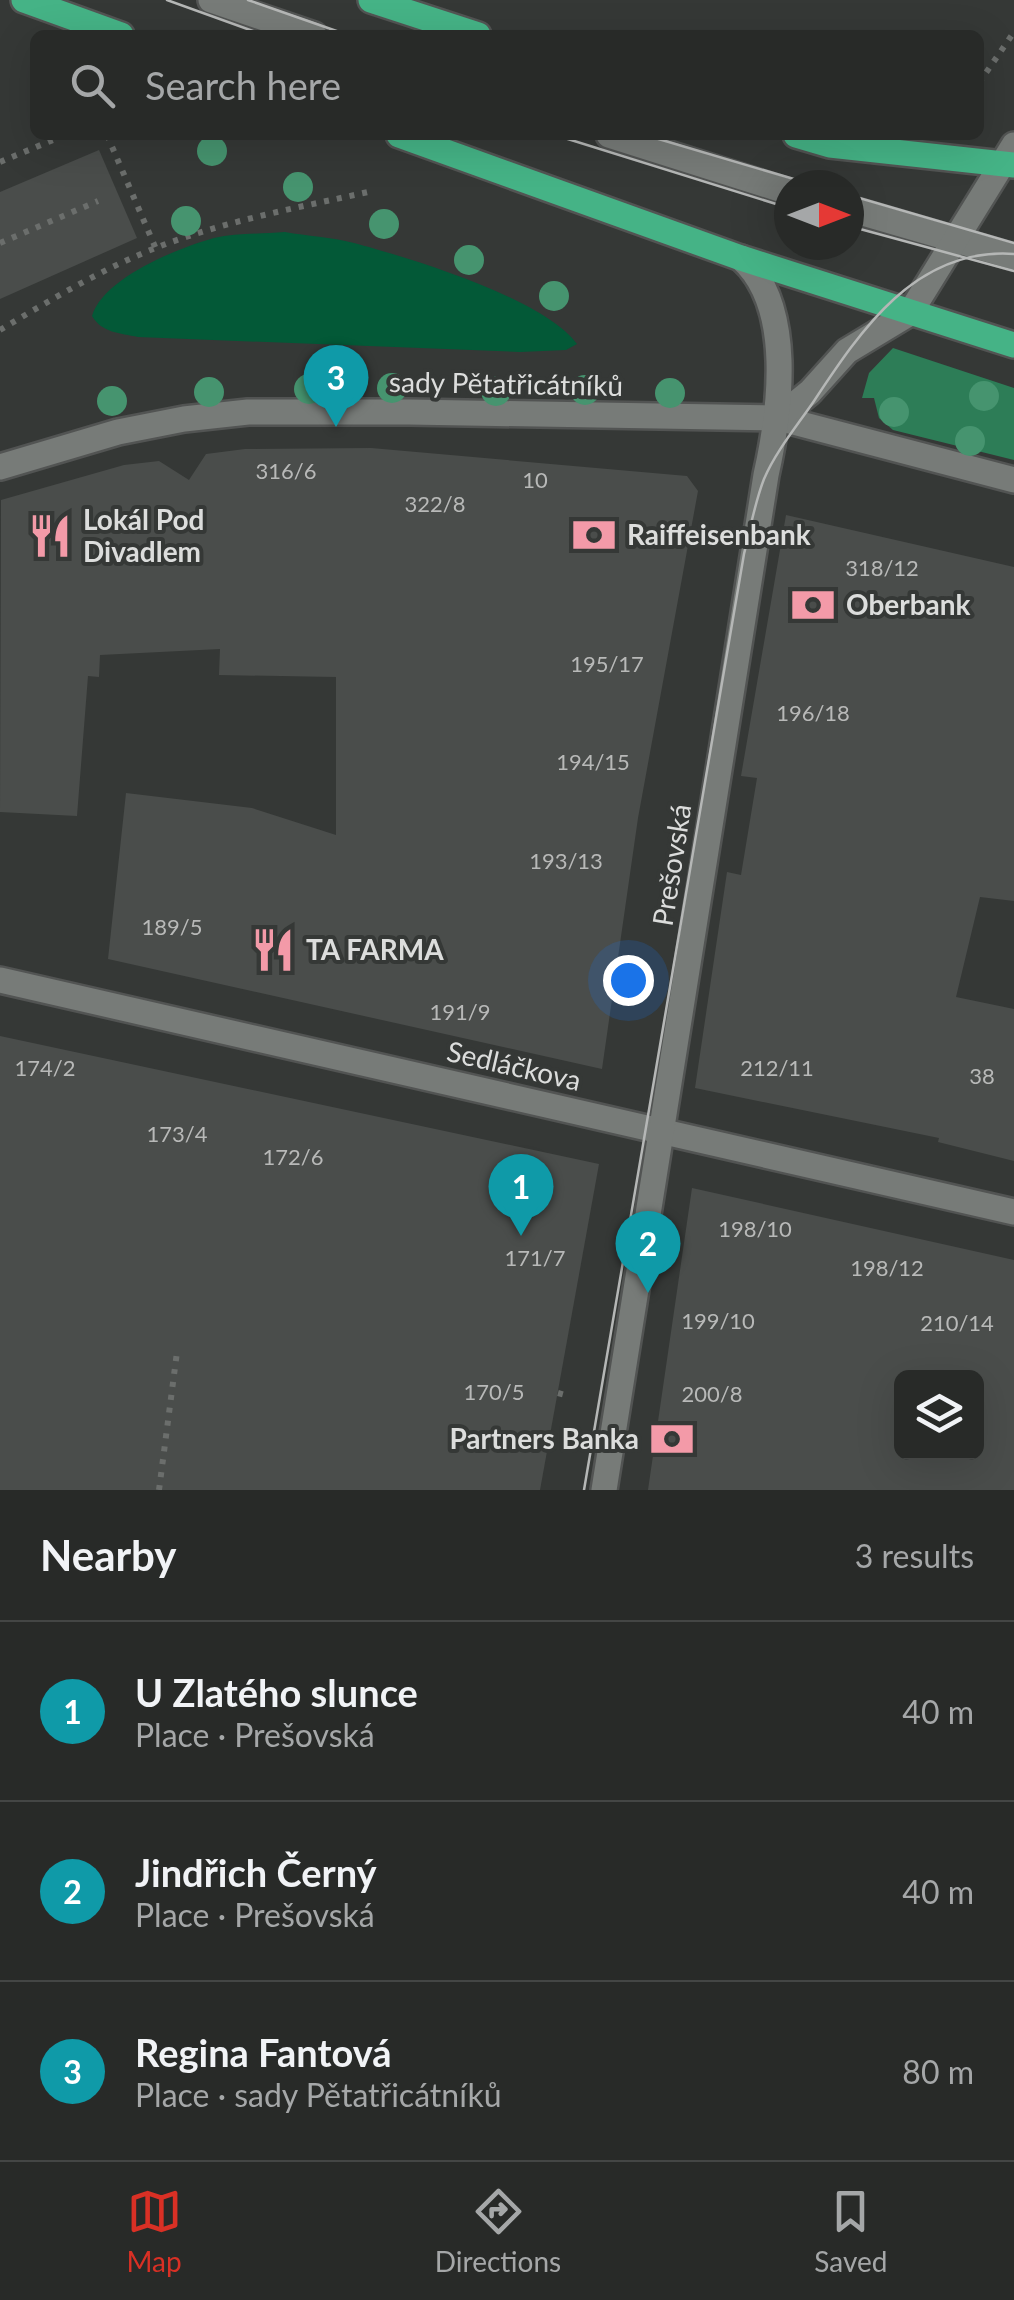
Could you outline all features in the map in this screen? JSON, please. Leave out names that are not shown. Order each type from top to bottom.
[{"type":"main road","points":[[24,0],[107,30]]},
{"type":"main road","points":[[371,0],[463,30]]},
{"type":"main road","points":[[413,140],[741,258],[1014,346]]},
{"type":"main road","points":[[813,140],[830,145],[1010,157]]},
{"type":"street","points":[[211,0],[299,30]]},
{"type":"street","points":[[625,140],[774,187]]},
{"type":"street","points":[[778,418],[810,392],[847,351],[910,313],[1010,157]]},
{"type":"street","points":[[864,213],[1014,257]]},
{"type":"street","name":"Prešovská","points":[[604,1490],[659,1130],[778,418],[777,340],[767,294],[756,271],[741,258]]},
{"type":"street","name":"sady Pětatřicátníků","points":[[0,467],[118,432],[248,412],[778,418],[1014,480]]},
{"type":"street","name":"Sedláčkova","points":[[0,980],[1014,1212]]},
{"type":"path","points":[[984,76],[1014,33]]},
{"type":"path","points":[[0,162],[52,140]]},
{"type":"path","points":[[109,140],[156,249]]},
{"type":"path","points":[[0,330],[68,289],[178,239],[368,192]]},
{"type":"path","points":[[0,243],[98,202]]},
{"type":"path","points":[[159,1490],[177,1352]]},
{"type":"path","points":[[558,1394],[569,1396]]},
{"type":"green space","points":[[285,232],[354,243],[474,282],[536,311],[577,344],[566,350],[520,352],[138,337],[106,329],[92,316],[111,289],[162,257],[214,238]]},
{"type":"green space","points":[[893,348],[1014,388],[1014,460],[893,430],[879,418],[874,398],[862,398],[869,373]]},
{"type":"building","points":[[99,150],[137,238],[0,299],[0,192]]},
{"type":"building","points":[[371,448],[687,476],[698,491],[638,818],[602,1069],[108,959],[126,793],[252,808],[336,835],[336,677],[219,675],[220,649],[100,655],[99,677],[88,676],[77,816],[0,812],[1,500],[124,465],[159,461],[189,480],[206,454],[245,449]]},
{"type":"building","points":[[786,515],[1014,567],[1014,901],[980,897],[956,997],[1014,1009],[1014,1161],[938,1142],[939,1138],[695,1088],[727,872],[741,875],[757,778],[741,776]]},
{"type":"building","points":[[0,1036],[599,1164],[540,1490],[0,1490]]},
{"type":"building","points":[[692,1188],[1014,1260],[1014,1490],[648,1490]]},
{"type":"tram line","points":[[167,0],[250,30]]},
{"type":"tram line","points":[[248,0],[334,30]]},
{"type":"tram line","points":[[571,140],[774,203]]},
{"type":"tram line","points":[[662,140],[774,173]]},
{"type":"tram line","points":[[864,199],[1014,243]]},
{"type":"tram line","points":[[864,230],[1014,271]]},
{"type":"tram line","points":[[584,1490],[744,554],[761,488],[781,449],[851,347],[895,298],[948,264],[979,255],[1014,254]]},
{"type":"place","name":"Regina Fantová","points":[[336,427]]},
{"type":"place","name":"Raiffeisenbank","points":[[594,535]]},
{"type":"place","name":"Lokál Pod Divadlem","points":[[50,536]]},
{"type":"place","name":"Oberbank","points":[[813,605]]},
{"type":"place","name":"TA FARMA","points":[[273,950]]},
{"type":"place","name":"U Zlatého slunce","points":[[521,1236]]},
{"type":"place","name":"Jindřich Černý","points":[[648,1293]]},
{"type":"place","name":"Partners Banka","points":[[672,1439]]}]
